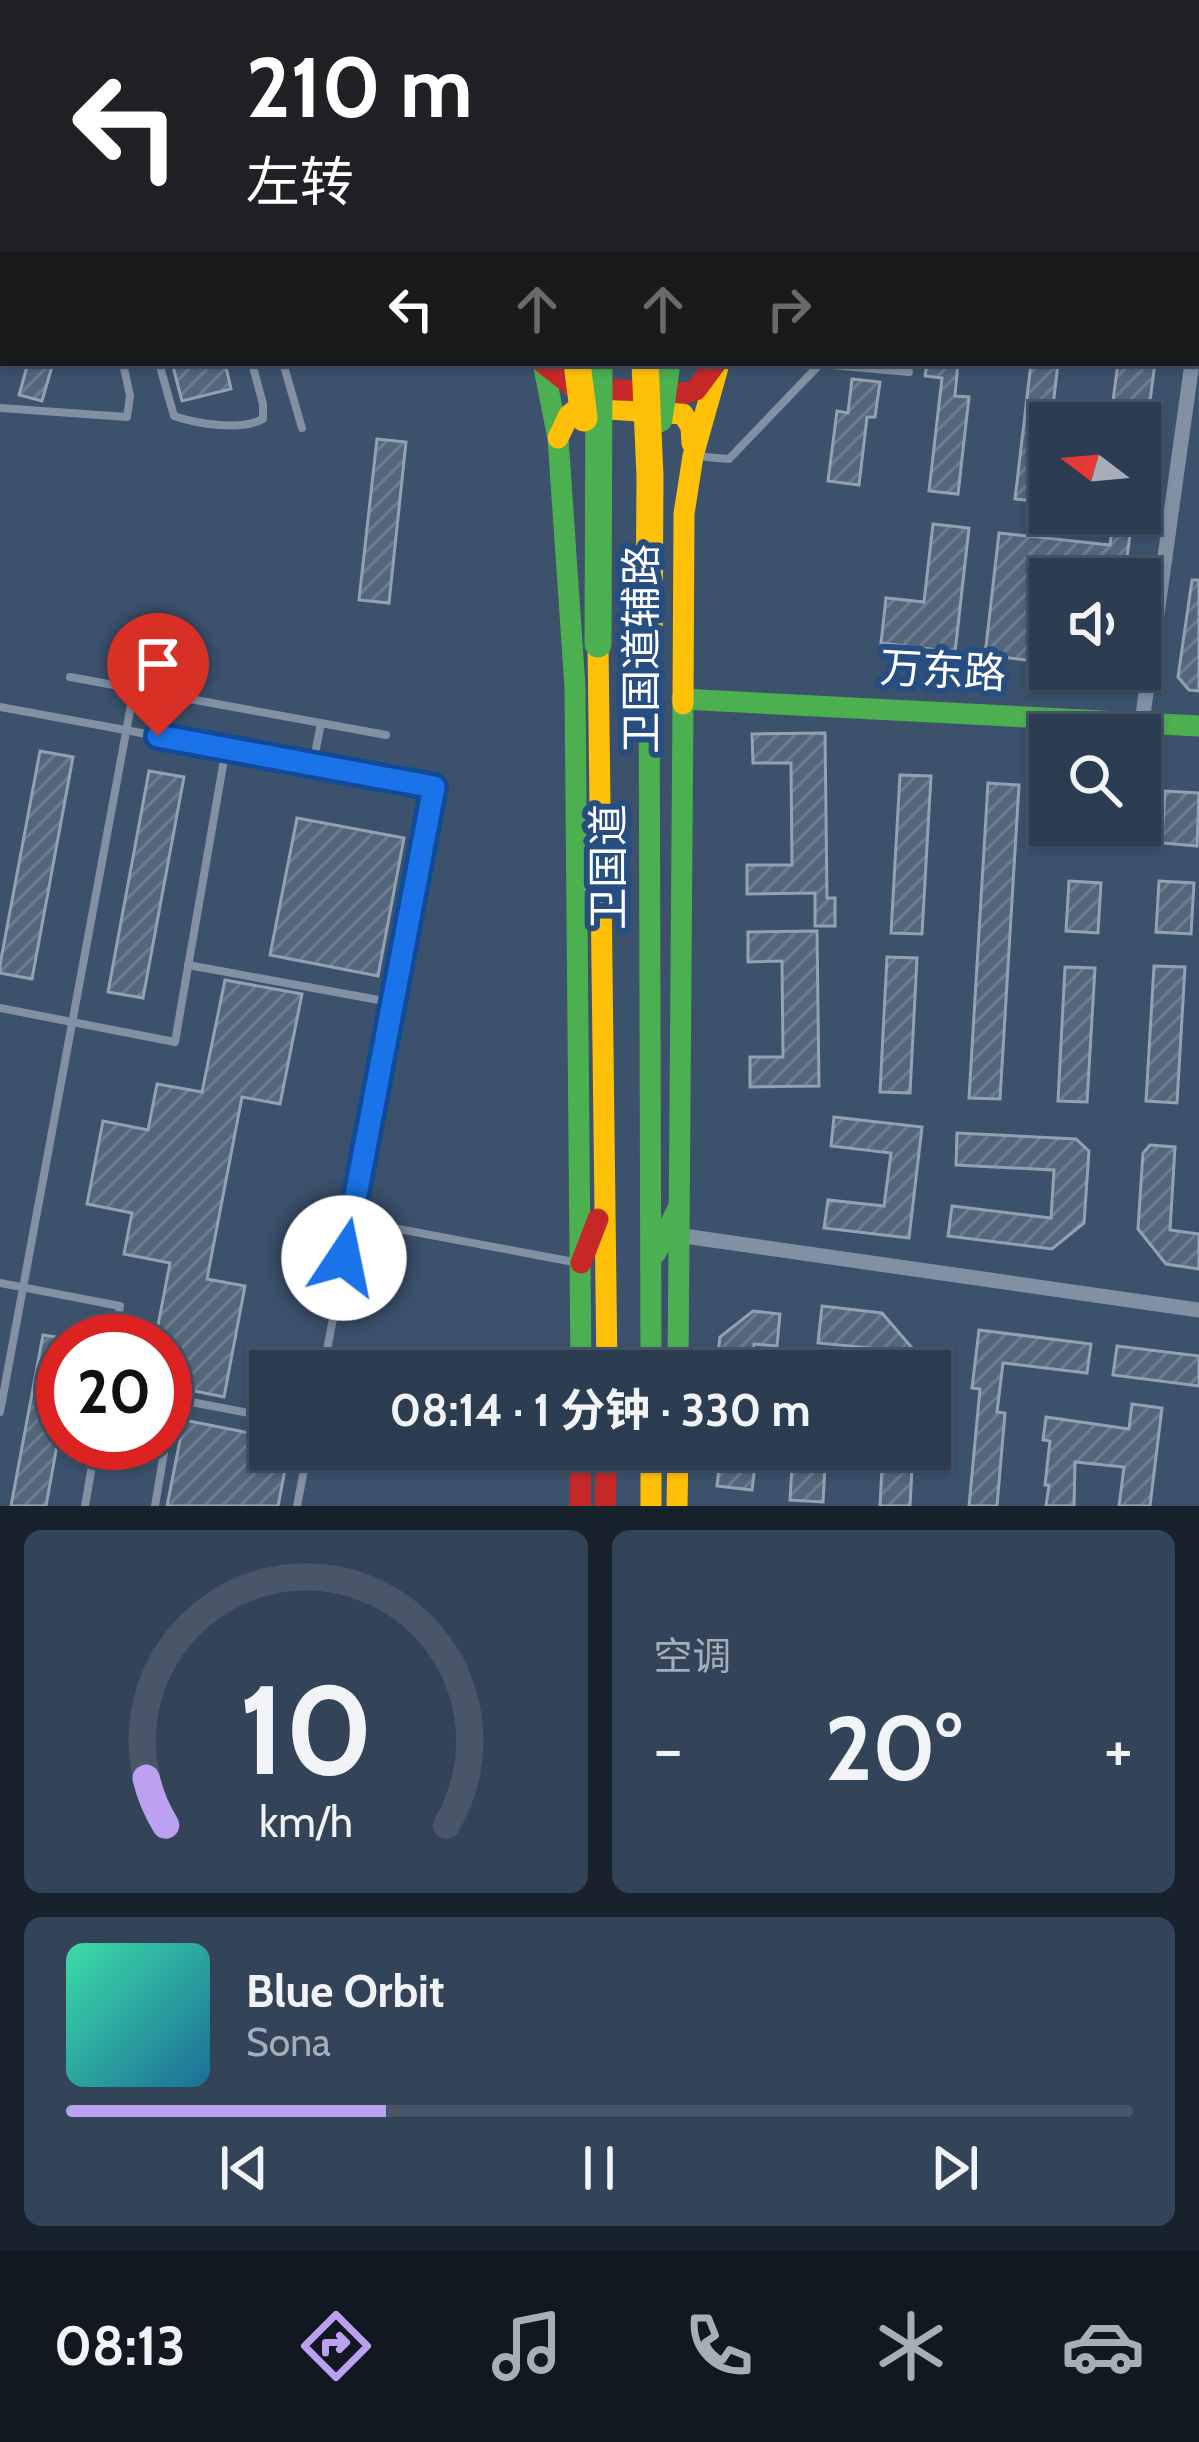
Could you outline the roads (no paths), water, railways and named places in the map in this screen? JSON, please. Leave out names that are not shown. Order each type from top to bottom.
[{"type":"main road","name":"卫国道辅路","points":[[544,366],[558,438],[578,797],[581,1350]]},
{"type":"main road","points":[[547,366],[575,388],[686,393],[696,390],[715,366]]},
{"type":"main road","points":[[577,366],[598,531]]},
{"type":"main road","name":"卫国道","points":[[598,366],[607,1350]]},
{"type":"main road","name":"卫国道","points":[[645,366],[650,476],[651,1350]]},
{"type":"main road","points":[[650,476],[667,366]]},
{"type":"main road","name":"卫国道辅路","points":[[678,1350],[683,514],[716,366]]},
{"type":"main road","points":[[558,438],[569,415],[579,407],[683,414],[691,427],[693,456]]},
{"type":"main road","name":"万东路","points":[[682,699],[1029,716]]},
{"type":"main road","name":"万东路","points":[[1161,723],[1199,726]]},
{"type":"main road","points":[[604,1204],[581,1263],[606,1307]]},
{"type":"main road","points":[[651,1262],[678,1221]]},
{"type":"main road","points":[[580,1506],[581,1470]]},
{"type":"main road","points":[[605,1506],[607,1470]]},
{"type":"main road","points":[[654,1470],[658,1505]]},
{"type":"main road","points":[[658,1505],[670,1470]]},
{"type":"street","points":[[1143,714],[1192,366]]},
{"type":"street","points":[[678,1221],[1199,1310]]},
{"type":"lane","points":[[0,408],[127,417],[130,396],[124,366]]},
{"type":"lane","points":[[160,366],[174,416],[253,424],[263,419],[263,404],[253,366]]},
{"type":"lane","points":[[284,366],[302,428]]},
{"type":"lane","points":[[693,456],[729,459],[818,366]]},
{"type":"lane","points":[[842,366],[909,372]]},
{"type":"lane","points":[[70,677],[386,735]]},
{"type":"lane","points":[[0,1412],[134,688]]},
{"type":"lane","points":[[0,707],[434,787],[326,1350]]},
{"type":"lane","points":[[313,764],[321,723]]},
{"type":"lane","points":[[0,1008],[175,1042],[226,748]]},
{"type":"lane","points":[[188,965],[395,1003]]},
{"type":"lane","points":[[351,1220],[581,1263]]},
{"type":"lane","points":[[0,1283],[120,1306],[119,1314]]},
{"type":"lane","points":[[192,1402],[249,1413]]},
{"type":"lane","points":[[86,1506],[92,1470]]},
{"type":"lane","points":[[155,1506],[160,1470]]},
{"type":"lane","points":[[297,1506],[304,1470]]}]
